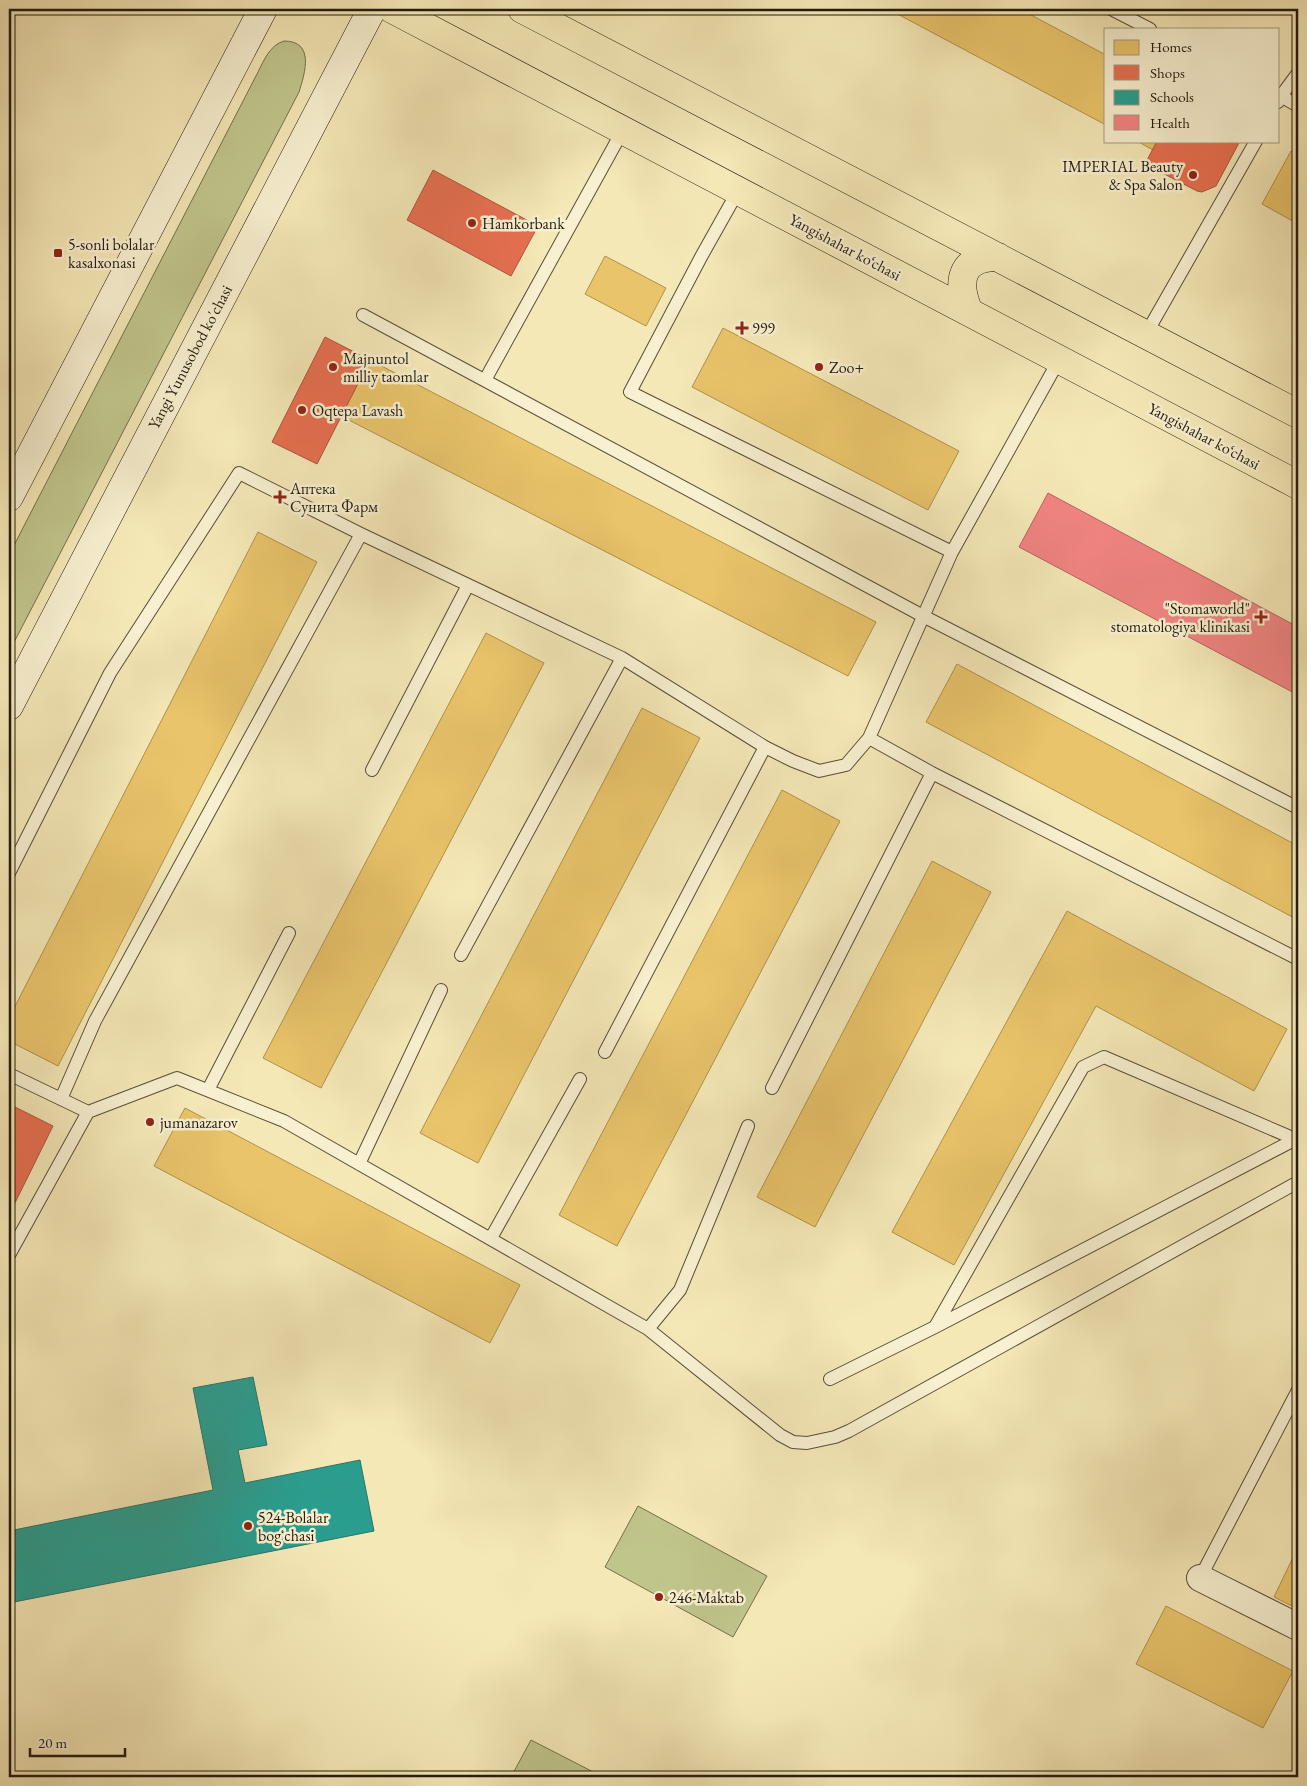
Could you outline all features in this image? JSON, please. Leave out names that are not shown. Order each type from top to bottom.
[{"type":"main road","points":[[11,488],[263,9]]},
{"type":"main road","name":"Yangi Yunusobod ko'chasi","points":[[9,706],[372,9]]},
{"type":"main road","name":"Yangishahar ko‘chasi","points":[[392,9],[1298,486]]},
{"type":"main road","points":[[522,9],[1298,414]]},
{"type":"main road","points":[[969,312],[962,292],[965,272],[978,260],[998,258]]},
{"type":"street","points":[[1200,1578],[1298,1627]]},
{"type":"lane","points":[[1111,9],[1148,28]]},
{"type":"lane","points":[[1280,97],[1298,72]]},
{"type":"lane","points":[[1280,98],[1298,106]]},
{"type":"lane","points":[[485,380],[623,130]]},
{"type":"lane","points":[[1146,334],[1255,142]]},
{"type":"lane","points":[[738,191],[630,392],[952,552]]},
{"type":"lane","points":[[363,315],[923,616],[1298,808]]},
{"type":"lane","points":[[9,873],[110,673],[239,473],[361,534],[622,658],[765,747],[793,761],[819,771],[846,765],[869,738],[952,552],[1059,360]]},
{"type":"lane","points":[[61,1099],[95,1021],[361,534]]},
{"type":"lane","points":[[372,770],[468,585]]},
{"type":"lane","points":[[461,955],[622,658]]},
{"type":"lane","points":[[869,738],[932,774],[1298,959]]},
{"type":"lane","points":[[605,1052],[765,747]]},
{"type":"lane","points":[[772,1088],[932,774]]},
{"type":"lane","points":[[208,1090],[290,933]]},
{"type":"lane","points":[[359,1164],[441,990]]},
{"type":"lane","points":[[935,1327],[1084,1068],[1104,1057],[1297,1138]]},
{"type":"lane","points":[[9,1074],[88,1112]]},
{"type":"lane","points":[[9,1255],[88,1112],[177,1078],[284,1121],[491,1238],[648,1329],[780,1435],[793,1442],[807,1443],[835,1438],[849,1431],[1298,1182]]},
{"type":"lane","points":[[491,1238],[580,1079]]},
{"type":"lane","points":[[648,1329],[680,1290],[748,1126]]},
{"type":"lane","points":[[830,1379],[935,1327],[1297,1138]]},
{"type":"lane","points":[[1200,1578],[1298,1390]]},
{"type":"path","points":[[850,1777],[852,1774],[857,1777]]},
{"type":"green space","points":[[284,41],[294,42],[304,52],[304,76],[299,92],[9,652],[9,555],[263,63],[271,49]]},
{"type":"green space","points":[[638,1506],[767,1576],[733,1637],[605,1567]]},
{"type":"green space","points":[[531,1740],[603,1777],[511,1777]]},
{"type":"building: Homes","points":[[888,9],[1020,9],[1104,54],[1104,124]]},
{"type":"building: Homes","points":[[1139,142],[1157,142],[1153,150]]},
{"type":"building: Homes","points":[[1291,151],[1298,155],[1298,224],[1262,204]]},
{"type":"building: Homes","points":[[605,256],[666,288],[646,326],[585,294]]},
{"type":"building: Homes","points":[[723,328],[959,451],[928,510],[692,387]]},
{"type":"building: Homes","points":[[370,360],[876,622],[848,676],[341,416]]},
{"type":"building: Homes","points":[[258,532],[317,562],[58,1066],[9,1041],[9,1018]]},
{"type":"building: Homes","points":[[486,633],[544,663],[321,1088],[263,1058]]},
{"type":"building: Homes","points":[[957,664],[1298,846],[1298,920],[926,722]]},
{"type":"building: Homes","points":[[642,708],[700,738],[478,1163],[420,1133]]},
{"type":"building: Homes","points":[[782,790],[840,821],[617,1246],[559,1215]]},
{"type":"building: Homes","points":[[932,861],[991,892],[815,1227],[757,1197]]},
{"type":"building: Homes","points":[[1067,911],[1287,1029],[1254,1091],[1096,1006],[954,1265],[892,1232]]},
{"type":"building: Homes","points":[[185,1108],[520,1285],[490,1343],[154,1166]]},
{"type":"building: Homes","points":[[1298,1547],[1298,1609],[1274,1597]]},
{"type":"building: Homes","points":[[1166,1606],[1293,1671],[1263,1728],[1136,1664]]},
{"type":"building: Shops","points":[[1156,142],[1239,142],[1216,186],[1202,192],[1145,164]]},
{"type":"building: Shops","name":"Hamkorbank","points":[[433,170],[538,226],[511,276],[407,220]]},
{"type":"building: Shops","points":[[325,337],[370,360],[317,464],[272,442]]},
{"type":"building: Shops","points":[[9,1104],[53,1126],[9,1215]]},
{"type":"building: Schools","points":[[253,1377],[267,1445],[238,1450],[245,1483],[360,1460],[374,1531],[9,1603],[9,1531],[213,1490],[193,1388]]},
{"type":"building: Health","points":[[1048,493],[1298,627],[1298,695],[1019,547]]},
{"type":"place","name":"IMPERIAL Beauty & Spa Salon","points":[[1193,175]]},
{"type":"place","name":"Hamkorbank","points":[[472,223]]},
{"type":"place","name":"5-sonli bolalar kasalxonasi","points":[[58,253]]},
{"type":"place","name":"999","points":[[742,328]]},
{"type":"place","name":"Majnuntol milliy taomlar","points":[[333,367]]},
{"type":"place","name":"Zoo+","points":[[819,367]]},
{"type":"place","name":"Oqtepa Lavash","points":[[302,410]]},
{"type":"place","name":"Аптека Сунита Фарм","points":[[280,497]]},
{"type":"place","name":"\"Stomaworld\" stomatologiya klinikasi","points":[[1261,617]]},
{"type":"place","name":"jumanazarov","points":[[150,1122]]},
{"type":"place","name":"524-Bolalar bogʻchasi","points":[[248,1526]]},
{"type":"place","name":"246-Maktab","points":[[659,1597]]}]
